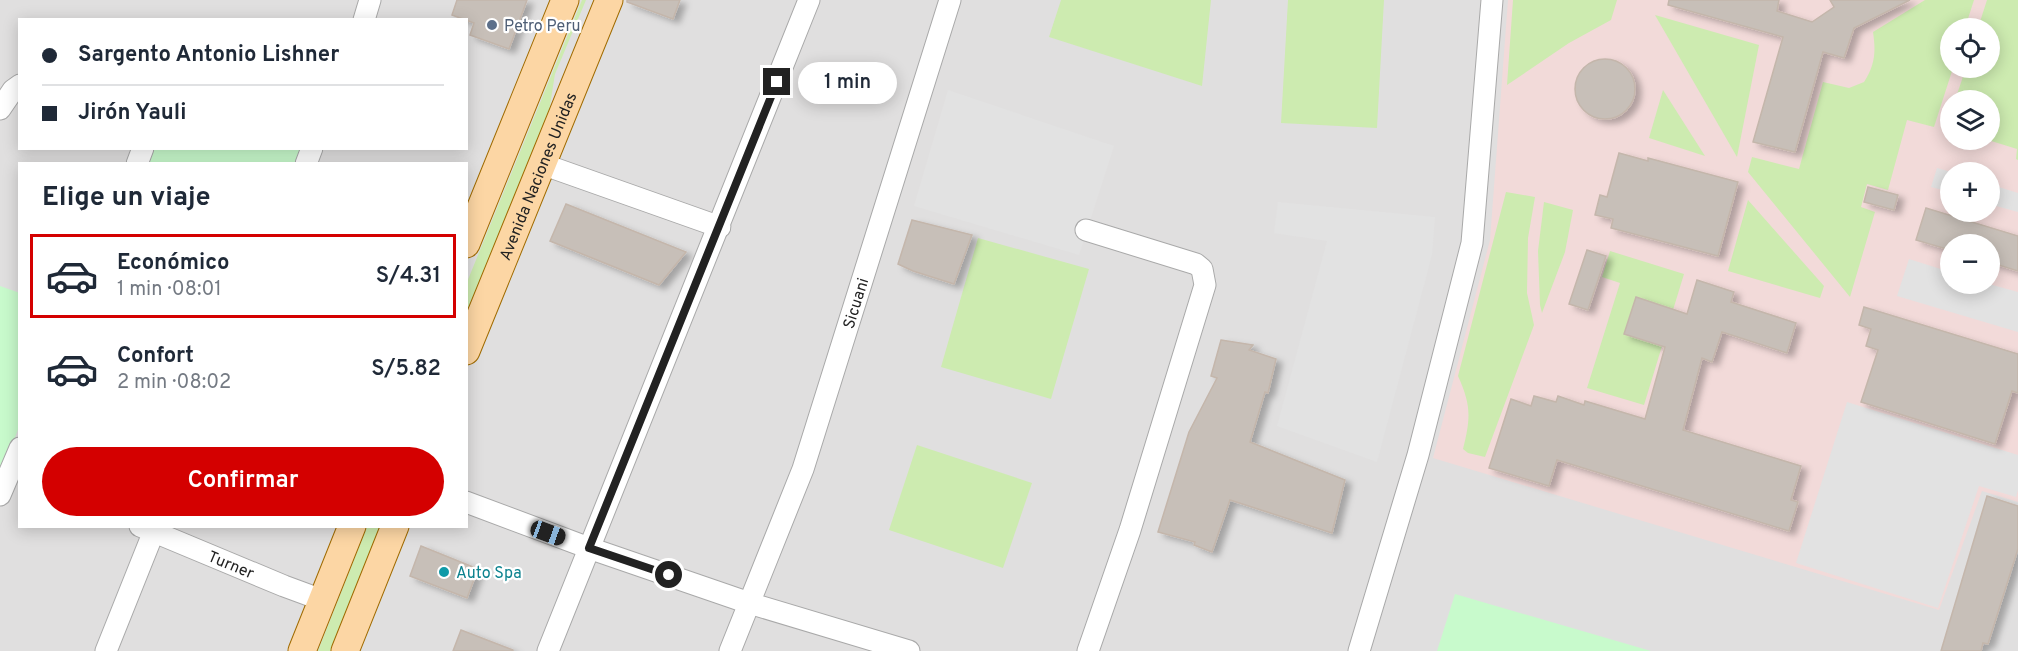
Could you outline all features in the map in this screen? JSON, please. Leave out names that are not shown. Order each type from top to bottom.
[{"type":"main road","points":[[468,239],[566,0]]},
{"type":"main road","name":"Avenida Naciones Unidas","points":[[468,346],[609,0]]},
{"type":"main road","points":[[302,651],[351,528]]},
{"type":"main road","points":[[345,651],[394,528]]},
{"type":"street","points":[[365,18],[370,0]]},
{"type":"street","points":[[548,651],[720,227],[809,0]]},
{"type":"street","name":"Sicuani","points":[[729,651],[809,449],[950,0]]},
{"type":"street","points":[[1359,651],[1418,455],[1472,243],[1492,0]]},
{"type":"street","points":[[0,109],[18,86]]},
{"type":"street","points":[[542,164],[720,227]]},
{"type":"street","points":[[1086,230],[1196,264],[1202,269],[1205,285],[1130,530],[1089,651]]},
{"type":"street","points":[[0,495],[14,474],[18,457]]},
{"type":"street","points":[[468,503],[589,548],[749,603],[908,651]]},
{"type":"street","points":[[106,651],[150,528]]},
{"type":"street","name":"Turner","points":[[150,528],[322,600]]},
{"type":"shaded area","points":[[0,0],[2018,0],[2018,651],[0,651]]},
{"type":"shaded area","points":[[1508,0],[2018,0],[2018,502],[1982,491],[1939,610],[1433,458],[1490,240]]},
{"type":"shaded area","points":[[948,90],[1114,146],[1079,255],[914,206]]},
{"type":"shaded area","points":[[1937,168],[1940,169],[1940,189],[1931,187]]},
{"type":"shaded area","points":[[2000,187],[2018,193],[2018,212],[2000,207]]},
{"type":"shaded area","points":[[1278,202],[1435,217],[1432,255],[1377,462],[1277,426],[1327,241],[1274,233]]},
{"type":"shaded area","points":[[1909,259],[1940,269],[1940,294],[2000,294],[2000,287],[2018,292],[2018,332],[1897,296]]},
{"type":"shaded area","points":[[1847,402],[2018,455],[2016,497],[1979,486],[1938,608],[1796,563]]},
{"type":"green space","points":[[582,0],[586,0],[555,74],[548,118],[468,315],[468,280]]},
{"type":"green space","points":[[1061,0],[1211,0],[1202,86],[1049,37]]},
{"type":"green space","points":[[1288,0],[1384,0],[1377,128],[1281,123]]},
{"type":"green space","points":[[1513,0],[1617,0],[1611,20],[1569,43],[1507,85]]},
{"type":"green space","points":[[1925,0],[1974,0],[1968,18],[1940,18],[1940,78],[1950,78],[1946,90],[1940,90],[1940,108],[1934,127],[1907,120],[1888,190],[1867,184],[1861,207],[1875,212],[1850,297],[1748,172],[1752,157],[1799,169],[1823,82],[1849,88],[1864,82],[1874,58],[1873,32]]},
{"type":"green space","points":[[1987,0],[2018,0],[2018,160],[2016,159],[2017,149],[2000,144],[2000,90],[1958,90],[1963,78],[2000,78],[2000,18],[1981,18]]},
{"type":"green space","points":[[1655,15],[1759,45],[1737,157]]},
{"type":"green space","points":[[1663,90],[1705,156],[1649,138]]},
{"type":"green space","points":[[153,150],[311,150],[305,162],[148,162]]},
{"type":"green space","points":[[1506,192],[1535,197],[1528,238],[1527,293],[1534,325],[1485,457],[1468,453],[1463,449],[1468,411],[1458,376]]},
{"type":"green space","points":[[1748,200],[1824,286],[1820,298],[1728,271]]},
{"type":"green space","points":[[1544,202],[1573,210],[1565,252],[1542,313],[1538,251]]},
{"type":"green space","points":[[978,238],[1089,269],[1051,399],[941,367]]},
{"type":"green space","points":[[1610,251],[1684,274],[1644,405],[1587,388],[1620,283],[1602,277]]},
{"type":"green space","points":[[0,286],[18,292],[18,430],[0,476]]},
{"type":"green space","points":[[917,445],[1032,483],[1003,568],[889,530]]},
{"type":"green space","points":[[367,528],[384,528],[334,651],[318,651]]},
{"type":"green space","points":[[1455,594],[1651,651],[1437,651]]},
{"type":"building","name":"Petro Peru","points":[[457,0],[527,0],[509,49],[470,35],[474,23],[468,21],[468,18],[452,15]]},
{"type":"building","points":[[627,0],[680,0],[673,19],[627,2]]},
{"type":"building","points":[[1669,0],[1779,0],[1777,11],[1812,22],[1834,7],[1830,0],[1910,0],[1854,28],[1844,58],[1823,52],[1795,152],[1753,142],[1783,37],[1668,5]]},
{"type":"building","points":[[1605,59],[1626,68],[1635,89],[1626,110],[1605,119],[1584,110],[1575,89],[1584,68]]},
{"type":"building","points":[[1619,153],[1648,161],[1648,158],[1738,182],[1718,256],[1611,228],[1613,219],[1595,215],[1600,195],[1607,197]]},
{"type":"building","points":[[1868,187],[1898,195],[1894,210],[1864,202]]},
{"type":"building","points":[[566,204],[686,252],[659,285],[550,241]]},
{"type":"building","points":[[1926,208],[1940,212],[1940,222],[1972,222],[2018,236],[2018,271],[2000,265],[2000,234],[1940,234],[1940,247],[1916,240]]},
{"type":"building","points":[[912,220],[972,235],[954,284],[898,264]]},
{"type":"building","points":[[1587,250],[1606,256],[1588,310],[1569,304]]},
{"type":"building","points":[[1697,280],[1734,292],[1731,302],[1796,323],[1787,353],[1722,332],[1712,362],[1702,358],[1683,430],[1801,466],[1791,500],[1798,502],[1789,531],[1557,460],[1549,486],[1489,468],[1511,399],[1531,406],[1534,396],[1556,402],[1558,396],[1584,405],[1585,401],[1645,419],[1665,347],[1624,334],[1636,297],[1687,314]]},
{"type":"building","points":[[1864,307],[2018,354],[2018,393],[2012,391],[1995,444],[1861,402],[1878,350],[1866,346],[1871,329],[1859,325]]},
{"type":"building","points":[[1221,340],[1253,345],[1249,350],[1276,359],[1268,393],[1265,392],[1250,442],[1345,480],[1332,533],[1230,500],[1212,552],[1194,545],[1195,542],[1158,532],[1189,432],[1217,378],[1211,376]]},
{"type":"building","points":[[1987,496],[2018,506],[2018,549],[1988,644],[1983,643],[1981,651],[1941,651]]},
{"type":"building","name":"Auto Spa","points":[[421,546],[478,569],[467,598],[410,576]]},
{"type":"building","points":[[461,630],[513,650],[513,651],[453,651]]},
{"type":"place","name":"Petro Peru","points":[[492,25]]},
{"type":"place","name":"Auto Spa","points":[[444,572]]},
{"type":"route","points":[[669,575],[589,548],[777,82]]}]
